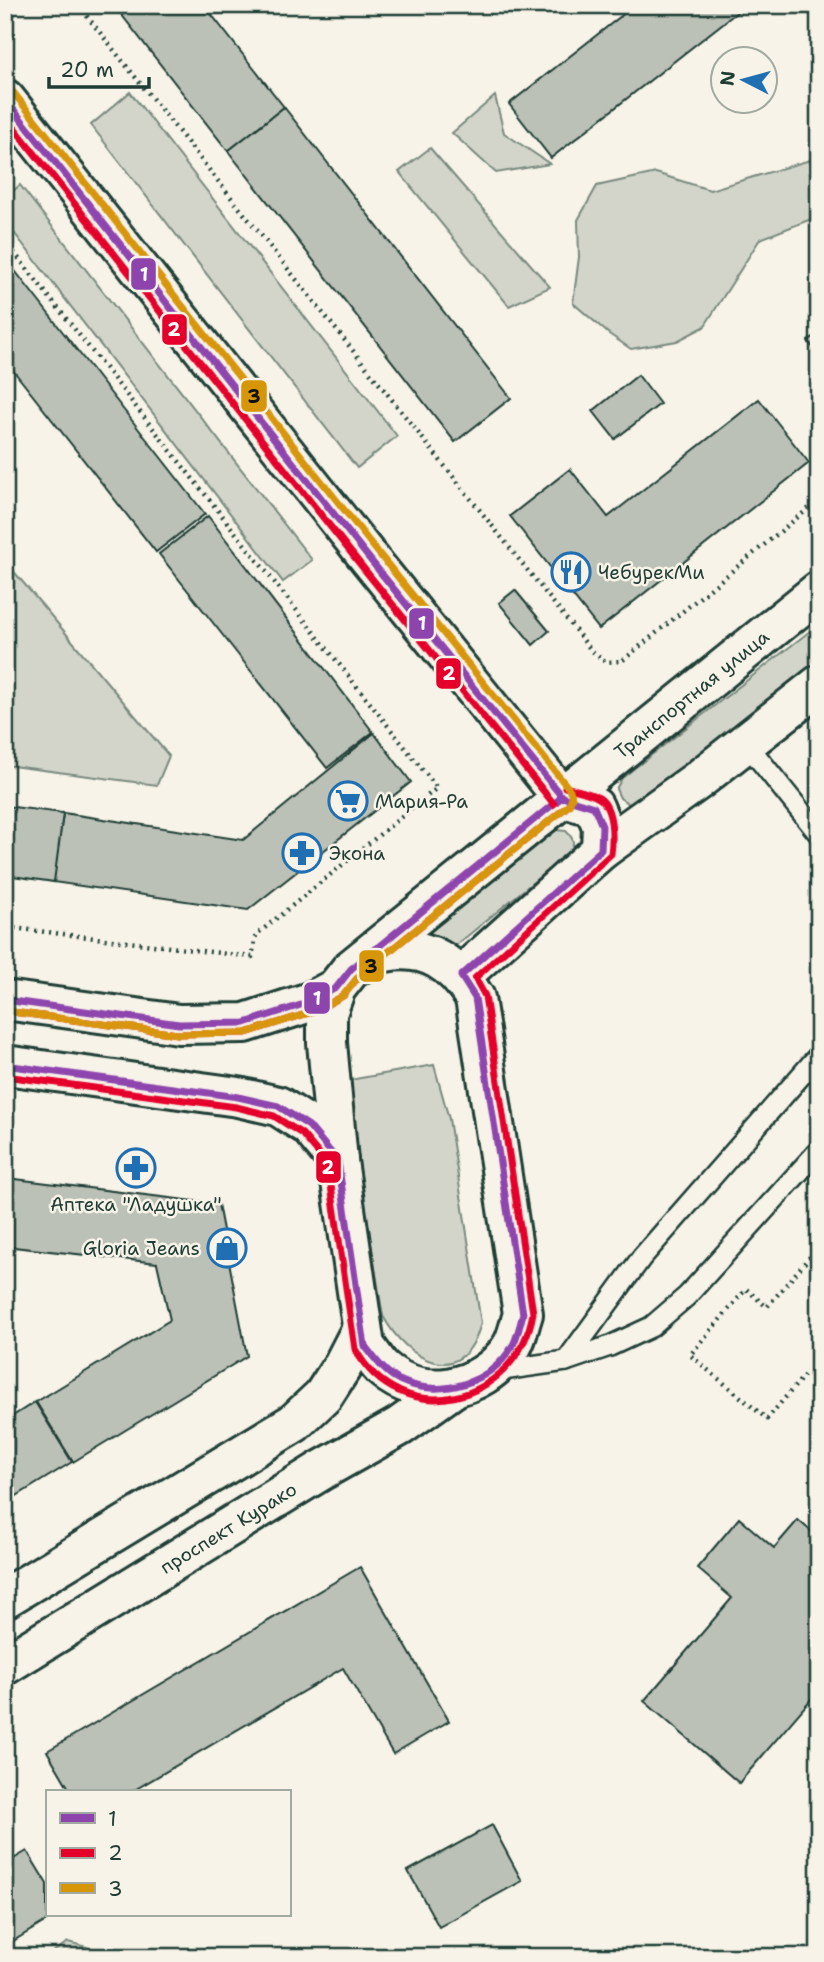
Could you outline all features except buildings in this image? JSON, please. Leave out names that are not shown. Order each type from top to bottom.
[{"type":"main road","points":[[5,99],[562,797],[594,807],[602,826],[601,850]]},
{"type":"main road","name":"Транспортная улица","points":[[344,978],[562,797],[819,591]]},
{"type":"main road","points":[[461,976],[601,850],[746,743],[819,685]]},
{"type":"main road","points":[[5,1000],[180,1024],[245,1023],[310,1002],[344,978],[384,952],[417,951],[444,962],[461,976],[475,998],[523,1314],[512,1348],[491,1372],[474,1382],[452,1389],[413,1386],[383,1368],[365,1346],[338,1161],[327,1043],[327,1013],[344,978]]},
{"type":"main road","points":[[5,1065],[238,1097],[278,1106],[309,1126],[338,1161]]},
{"type":"main road","points":[[5,1598],[294,1423],[323,1396],[344,1365],[362,1328]]},
{"type":"main road","name":"проспект Курако","points":[[5,1665],[322,1470],[400,1426],[452,1389]]},
{"type":"lane","points":[[746,743],[815,822]]},
{"type":"lane","points":[[566,1361],[642,1257],[819,1055]]},
{"type":"lane","points":[[491,1372],[566,1361],[610,1346],[651,1327],[687,1296],[819,1150]]},
{"type":"path","points":[[78,5],[591,650],[606,662],[622,661],[819,500]]},
{"type":"path","points":[[5,241],[437,788],[256,935],[252,957],[5,927]]},
{"type":"path","points":[[819,1246],[767,1307],[746,1289],[690,1354],[767,1419],[819,1358]]},
{"type":"shaded area","points":[[130,92],[397,436],[357,468],[91,125]]},
{"type":"shaded area","points":[[495,96],[504,133],[550,164],[496,173],[452,133]]},
{"type":"shaded area","points":[[430,148],[550,287],[509,306],[399,172]]},
{"type":"shaded area","points":[[810,160],[819,163],[819,216],[760,239],[704,327],[677,341],[631,349],[573,303],[579,257],[578,220],[597,186],[656,173],[710,190]]},
{"type":"shaded area","points":[[20,185],[312,560],[283,582],[5,221],[5,198]]},
{"type":"shaded area","points":[[5,561],[169,756],[157,785],[5,765]]},
{"type":"shaded area","points":[[819,624],[819,661],[640,801],[629,804],[620,798],[616,789],[622,778]]},
{"type":"shaded area","points":[[555,830],[566,831],[570,836],[573,843],[571,851],[454,947],[432,944],[430,933],[438,924]]},
{"type":"shaded area","points":[[434,1065],[449,1119],[481,1323],[473,1344],[461,1357],[448,1363],[434,1362],[406,1346],[383,1316],[344,1081]]},
{"type":"shaded area","points":[[68,1942],[87,1947],[94,1957],[45,1957]]},
{"type":"transit line","name":"3","points":[[5,1011],[178,1034],[246,1033],[315,1011],[343,996],[359,976],[569,805],[572,797],[570,790],[13,92]]},
{"type":"transit line","name":"1","points":[[5,99],[562,797]]},
{"type":"transit line","name":"2","points":[[5,116],[554,804]]},
{"type":"transit line","name":"2","points":[[5,1076],[236,1107],[274,1116],[302,1134],[328,1165],[355,1349],[375,1375],[400,1392],[427,1399],[455,1397],[482,1387],[505,1369],[523,1344],[533,1313],[485,996],[475,978],[611,854],[611,823],[603,801],[565,787]]},
{"type":"transit line","name":"1","points":[[5,1000],[179,1024],[245,1023],[310,1002],[336,988],[351,969],[562,797]]},
{"type":"transit line","name":"1","points":[[5,1065],[238,1097],[278,1106],[309,1126],[338,1161],[365,1346],[389,1373],[414,1386],[447,1388],[478,1378],[492,1370],[513,1345],[523,1314],[475,998],[461,976],[601,850],[602,826],[594,807],[562,797]]},
{"type":"transit line","name":"2","points":[[5,1011],[178,1034],[246,1033],[315,1011],[343,996],[359,976],[569,805]]},
{"type":"place","name":"ЧебурекМи","points":[[571,572]]},
{"type":"place","name":"Мария-Ра","points":[[348,801]]},
{"type":"place","name":"Экона","points":[[302,853]]},
{"type":"place","name":"Аптека \"Ладушка\"","points":[[136,1168]]},
{"type":"place","name":"Gloria Jeans","points":[[227,1248]]}]
